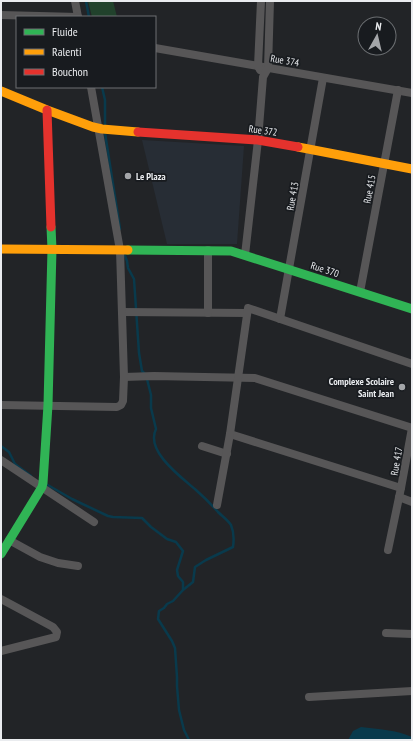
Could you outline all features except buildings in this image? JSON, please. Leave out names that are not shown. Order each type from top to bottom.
[{"type":"street","points":[[75,1],[78,16]]},
{"type":"street","points":[[261,1],[258,66],[263,77]]},
{"type":"street","points":[[245,255],[258,140],[263,77],[268,68],[270,1]]},
{"type":"street","points":[[1,15],[40,16]]},
{"type":"street","name":"Rue 374","points":[[156,48],[412,93]]},
{"type":"street","name":"Rue 413","points":[[280,319],[323,78]]},
{"type":"street","points":[[1,405],[117,407],[121,405],[123,401],[124,377],[120,250],[103,128],[91,88]]},
{"type":"street","name":"Rue 415","points":[[360,292],[398,90]]},
{"type":"street","name":"Rue 372","points":[[1,91],[47,110],[103,128],[258,140],[412,169]]},
{"type":"street","points":[[1,554],[42,485],[44,473],[48,406],[52,249],[47,110]]},
{"type":"street","name":"Rue 370","points":[[1,250],[231,250],[412,309]]},
{"type":"street","points":[[208,250],[208,313]]},
{"type":"street","points":[[217,505],[227,454],[248,308],[412,364]]},
{"type":"street","points":[[122,312],[247,313]]},
{"type":"street","points":[[124,377],[154,376],[255,378],[412,428]]},
{"type":"street","name":"Rue 417","points":[[388,550],[412,428]]},
{"type":"street","points":[[230,434],[401,488]]},
{"type":"street","points":[[202,446],[227,454]]},
{"type":"street","points":[[1,460],[42,485],[94,522]]},
{"type":"street","points":[[399,496],[412,502]]},
{"type":"street","points":[[9,540],[40,557],[58,563],[78,566]]},
{"type":"street","points":[[1,599],[54,627],[57,632],[56,637],[1,651]]},
{"type":"street","points":[[386,632],[412,634]]},
{"type":"street","points":[[309,697],[412,691]]},
{"type":"shaded area","points":[[142,140],[244,146],[237,244],[167,244]]},
{"type":"green space","points":[[88,1],[113,1],[117,16],[92,16]]},
{"type":"water","points":[[361,727],[400,733],[412,737],[412,740],[348,740],[353,731]]},
{"type":"waterway","points":[[86,1],[89,16]]},
{"type":"waterway","points":[[102,88],[105,100],[105,126]]},
{"type":"waterway","points":[[105,133],[120,229]]},
{"type":"waterway","points":[[124,253],[128,268],[134,279],[139,353],[142,371],[146,375],[151,395],[151,408],[156,429],[154,437],[156,446],[166,463],[202,495],[228,521],[231,525],[233,533],[233,547],[195,567],[193,582],[183,590]]},
{"type":"waterway","points":[[1,446],[9,452],[15,464],[31,476]]},
{"type":"waterway","points":[[46,484],[72,499],[108,516],[142,518],[167,539],[176,542],[183,551],[177,570],[178,576],[183,582],[183,590],[173,601],[159,611],[158,619],[175,648],[179,710],[184,730],[189,740]]},
{"type":"traffic: fast","points":[[1,554],[43,483],[48,405],[52,249],[51,227]]},
{"type":"traffic: fast","points":[[128,250],[231,251],[412,309]]},
{"type":"traffic: slow","points":[[1,91],[93,127],[138,132]]},
{"type":"traffic: slow","points":[[298,147],[412,169]]},
{"type":"traffic: slow","points":[[1,249],[128,250]]},
{"type":"traffic: jam","points":[[47,110],[51,227]]},
{"type":"traffic: jam","points":[[138,132],[258,140],[298,147]]},
{"type":"place","name":"Le Plaza","points":[[128,176]]},
{"type":"place","name":"Complexe Scolaire Saint Jean","points":[[402,387]]}]
